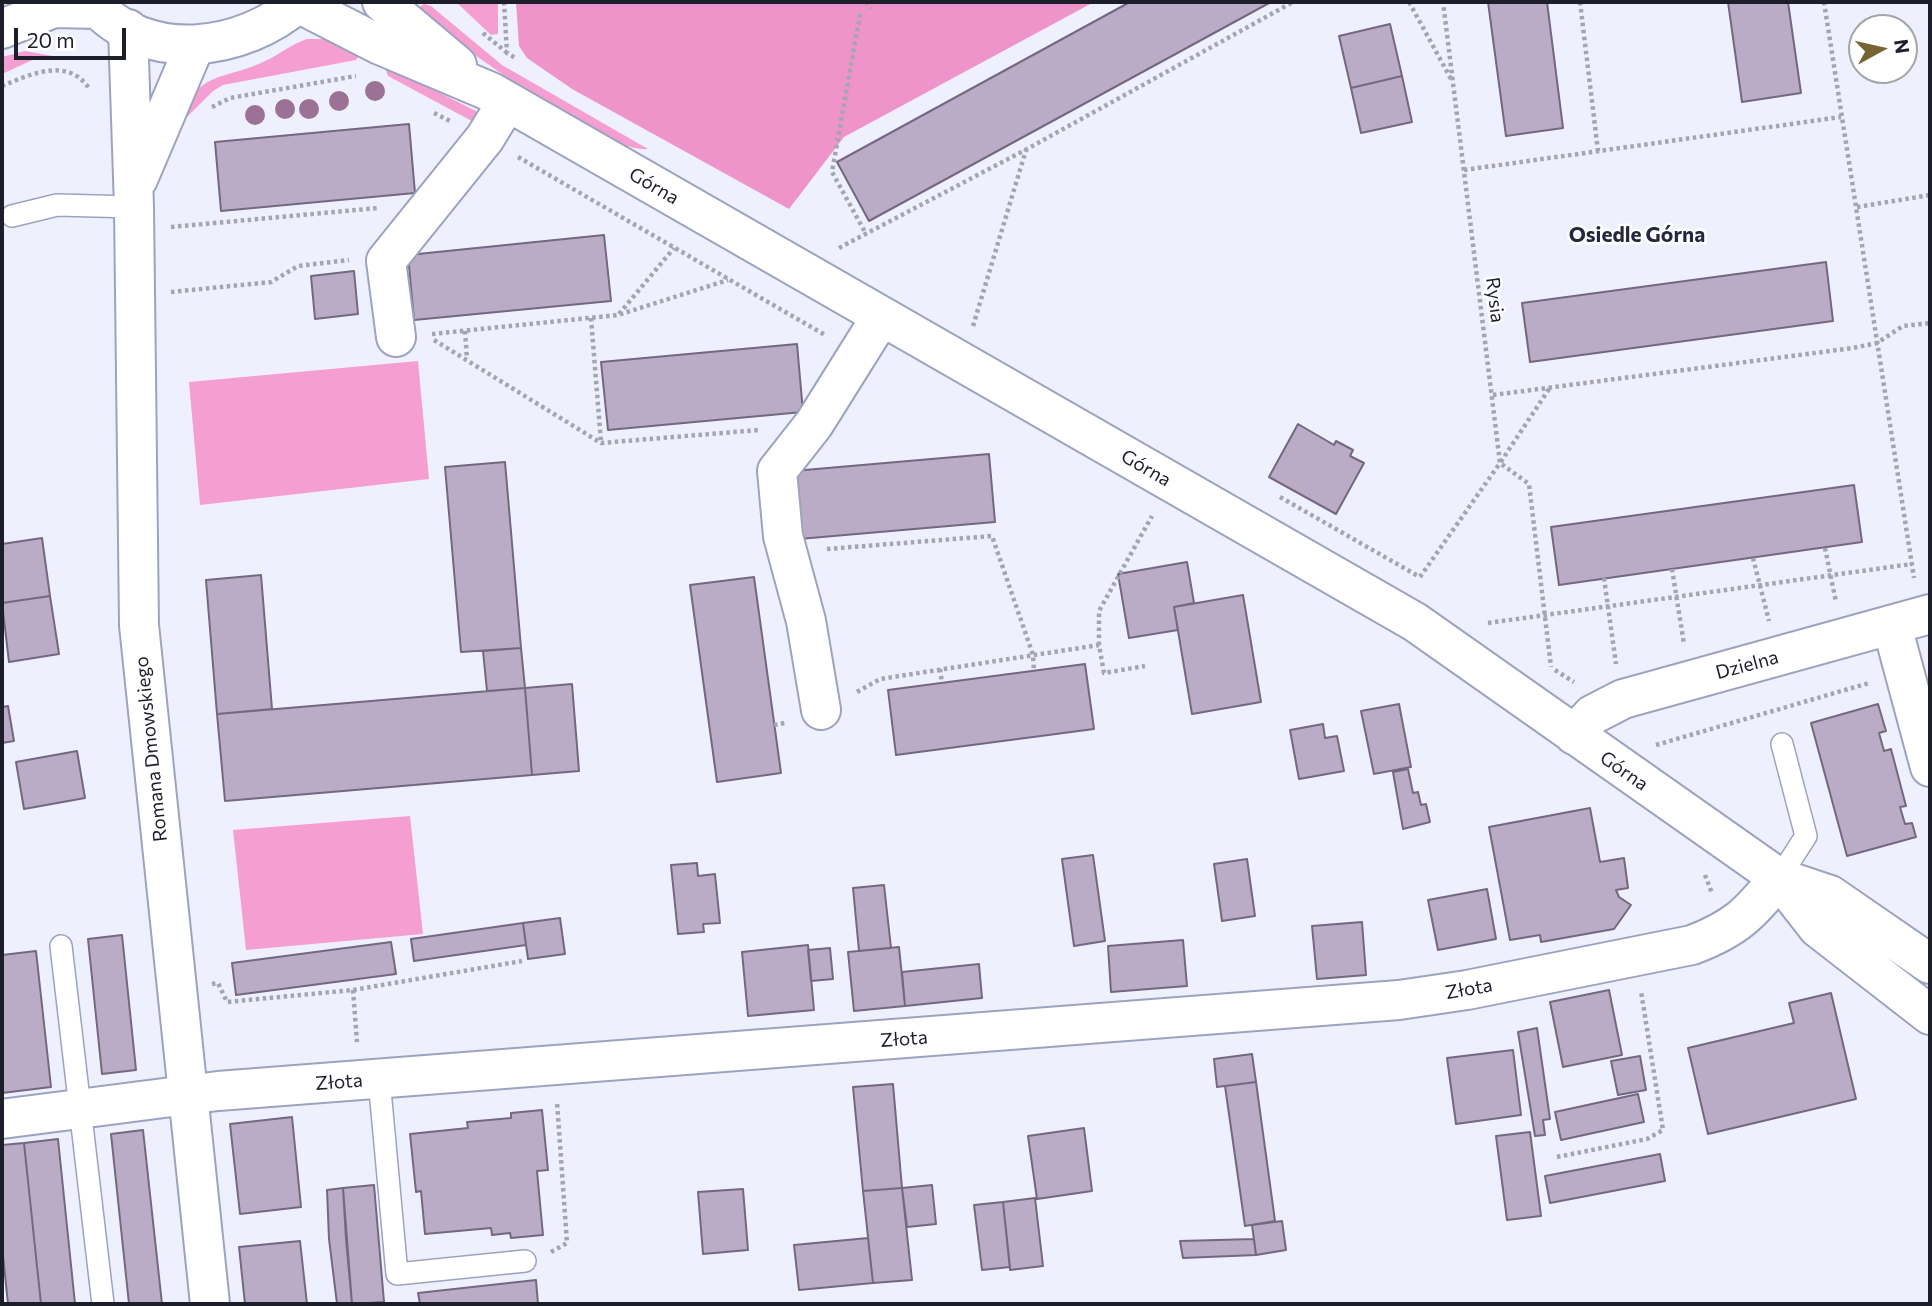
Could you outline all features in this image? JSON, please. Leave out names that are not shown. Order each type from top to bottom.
[{"type":"street","name":"Górna","points":[[298,2],[380,45],[499,97],[1415,622],[1779,878],[1830,895],[1930,964]]},
{"type":"street","points":[[2,29],[54,8],[106,13],[160,41],[195,45],[217,44],[250,34],[281,18],[298,2]]},
{"type":"street","name":"Górna","points":[[382,2],[499,97]]},
{"type":"street","name":"Romana Dmowskiego","points":[[106,13],[134,199],[139,625],[210,1304]]},
{"type":"street","name":"Romana Dmowskiego","points":[[134,199],[195,45]]},
{"type":"street","points":[[396,337],[386,261],[485,138],[499,97]]},
{"type":"street","points":[[821,710],[806,621],[787,552],[777,471],[814,424],[881,317]]},
{"type":"street","name":"Dzielna","points":[[1574,735],[1592,715],[1623,699],[1892,626],[1926,597]]},
{"type":"street","points":[[1892,626],[1930,766]]},
{"type":"street","name":"Górna","points":[[1779,878],[1818,928],[1930,1015]]},
{"type":"street","name":"Złota","points":[[2,1119],[187,1095],[368,1066],[1399,1000],[1467,990],[1692,944],[1720,934],[1748,915],[1779,878]]},
{"type":"lane","points":[[12,216],[57,205],[134,199]]},
{"type":"lane","points":[[1779,878],[1806,836],[1783,744]]},
{"type":"lane","points":[[61,946],[103,1304]]},
{"type":"lane","points":[[368,1066],[397,1274],[525,1261]]},
{"type":"path","points":[[866,2],[870,9]]},
{"type":"path","points":[[837,249],[1027,149],[1293,2]]},
{"type":"path","points":[[1409,2],[1453,82]]},
{"type":"path","name":"Rysia","points":[[1443,2],[1500,463]]},
{"type":"path","points":[[1580,2],[1598,151]]},
{"type":"path","points":[[1825,2],[1914,581],[1926,597]]},
{"type":"path","points":[[860,14],[832,172],[866,234]]},
{"type":"path","points":[[424,107],[485,138],[860,354]]},
{"type":"path","points":[[1464,170],[1841,117]]},
{"type":"path","points":[[971,331],[1027,149]]},
{"type":"path","points":[[1857,206],[1930,195]]},
{"type":"path","points":[[167,227],[380,208]]},
{"type":"path","points":[[618,315],[674,248]]},
{"type":"path","points":[[164,293],[271,282],[298,266],[359,259]]},
{"type":"path","points":[[728,279],[618,315],[424,334],[601,443],[814,424]]},
{"type":"path","points":[[591,317],[601,443]]},
{"type":"path","points":[[1493,395],[1730,366],[1877,344],[1903,326],[1930,323]]},
{"type":"path","points":[[465,331],[467,359]]},
{"type":"path","points":[[1427,585],[1420,577],[1550,388]]},
{"type":"path","points":[[1500,463],[1529,484],[1551,667]]},
{"type":"path","points":[[1141,510],[1164,523]]},
{"type":"path","points":[[1145,666],[1104,673],[1099,645],[1099,611],[1152,516]]},
{"type":"path","points":[[787,552],[992,536],[1033,655],[1034,671]]},
{"type":"path","points":[[1825,548],[1836,602]]},
{"type":"path","points":[[1753,558],[1769,621]]},
{"type":"path","points":[[1488,623],[1912,564]]},
{"type":"path","points":[[1672,569],[1685,647]]},
{"type":"path","points":[[1604,578],[1618,676]]},
{"type":"path","points":[[1823,606],[1849,599]]},
{"type":"path","points":[[1478,617],[1499,631]]},
{"type":"path","points":[[1757,624],[1783,617]]},
{"type":"path","points":[[774,725],[801,720],[880,679],[1099,645]]},
{"type":"path","points":[[1540,660],[1575,683],[1586,681]]},
{"type":"path","points":[[940,669],[942,683]]},
{"type":"path","points":[[1655,745],[1905,673]]},
{"type":"path","points":[[1699,868],[1710,884],[1712,900]]},
{"type":"path","points":[[1557,1157],[1647,1139],[1663,1130],[1634,956]]},
{"type":"path","points":[[208,984],[218,983],[227,1002],[353,990],[522,961]]},
{"type":"path","points":[[353,990],[368,1066]]},
{"type":"path","points":[[525,1261],[532,1254],[554,1252],[567,1243],[557,1100]]},
{"type":"shaded area","points":[[456,2],[498,2],[498,34],[491,35]]},
{"type":"shaded area","points":[[516,2],[1094,2],[844,137],[789,209],[572,89],[527,58],[519,46]]},
{"type":"shaded area","points":[[424,4],[431,6],[502,65],[648,149],[627,146],[599,134],[530,93],[415,10]]},
{"type":"shaded area","points":[[307,39],[326,39],[362,52],[356,60],[223,85],[213,91],[181,123],[187,106],[203,85],[263,62]]},
{"type":"shaded area","points":[[25,51],[64,58],[39,57],[2,74],[2,57]]},
{"type":"shaded area","points":[[384,65],[476,111],[481,126],[388,76]]},
{"type":"shaded area","points":[[418,361],[429,479],[200,505],[189,382]]},
{"type":"shaded area","points":[[410,816],[423,934],[246,950],[233,830]]},
{"type":"building","points":[[1130,2],[1271,2],[869,221],[837,162]]},
{"type":"building","points":[[1488,2],[1547,2],[1563,128],[1506,136]]},
{"type":"building","points":[[1728,2],[1788,2],[1801,93],[1742,102]]},
{"type":"building","points":[[1390,24],[1402,76],[1351,88],[1339,36]]},
{"type":"building","points":[[1402,76],[1412,122],[1361,133],[1351,88]]},
{"type":"building","points":[[409,124],[415,193],[221,211],[215,142]]},
{"type":"building","points":[[604,235],[611,301],[414,320],[408,255]]},
{"type":"building","points":[[1826,262],[1833,321],[1530,362],[1522,303]]},
{"type":"building","points":[[354,271],[358,314],[315,319],[311,276]]},
{"type":"building","points":[[797,344],[803,412],[608,430],[601,362]]},
{"type":"building","points":[[1298,424],[1334,445],[1336,441],[1353,450],[1350,456],[1364,463],[1336,514],[1269,477]]},
{"type":"building","points":[[989,454],[995,522],[799,539],[793,471]]},
{"type":"building","points":[[505,462],[521,648],[461,652],[445,467]]},
{"type":"building","points":[[1854,485],[1862,542],[1559,585],[1551,527]]},
{"type":"building","points":[[42,538],[50,596],[2,603],[2,544]]},
{"type":"building","points":[[1187,562],[1194,603],[1174,607],[1178,630],[1129,638],[1118,574]]},
{"type":"building","points":[[261,575],[272,709],[217,714],[206,580]]},
{"type":"building","points":[[754,577],[781,773],[717,782],[690,585]]},
{"type":"building","points":[[1243,595],[1261,702],[1192,714],[1174,607]]},
{"type":"building","points":[[50,596],[59,654],[9,662],[2,603]]},
{"type":"building","points":[[521,648],[525,688],[487,691],[483,651]]},
{"type":"building","points":[[1085,664],[1094,729],[896,755],[888,690]]},
{"type":"building","points":[[572,684],[579,771],[532,775],[525,688]]},
{"type":"building","points":[[525,688],[532,775],[225,801],[217,714]]},
{"type":"building","points":[[1399,704],[1411,767],[1374,774],[1361,711]]},
{"type":"building","points":[[1878,704],[1886,731],[1879,733],[1884,751],[1891,749],[1906,806],[1900,807],[1905,824],[1912,823],[1916,837],[1847,856],[1811,723]]},
{"type":"building","points":[[8,706],[14,741],[2,743],[2,707]]},
{"type":"building","points":[[1323,724],[1325,738],[1337,736],[1344,771],[1299,779],[1290,730]]},
{"type":"building","points":[[77,751],[85,798],[24,809],[16,762]]},
{"type":"building","points":[[1408,769],[1413,793],[1418,792],[1421,805],[1426,804],[1430,822],[1403,829],[1393,772]]},
{"type":"building","points":[[1590,808],[1600,862],[1624,858],[1628,888],[1616,890],[1619,897],[1631,905],[1614,929],[1541,942],[1540,935],[1510,940],[1489,827]]},
{"type":"building","points":[[1093,855],[1105,941],[1074,946],[1062,859]]},
{"type":"building","points":[[1247,859],[1255,916],[1222,921],[1214,864]]},
{"type":"building","points":[[697,863],[698,876],[715,874],[720,923],[703,924],[704,932],[678,934],[671,865]]},
{"type":"building","points":[[884,885],[891,948],[859,951],[853,888]]},
{"type":"building","points":[[1487,889],[1496,939],[1438,950],[1428,900]]},
{"type":"building","points":[[560,918],[565,954],[528,959],[523,923]]},
{"type":"building","points":[[1362,922],[1366,975],[1317,979],[1312,926]]},
{"type":"building","points":[[523,923],[526,945],[414,961],[411,939]]},
{"type":"building","points":[[122,935],[136,1070],[102,1074],[88,939]]},
{"type":"building","points":[[1183,940],[1187,986],[1111,992],[1108,946]]},
{"type":"building","points":[[391,942],[396,974],[236,995],[232,963]]},
{"type":"building","points":[[808,945],[814,1010],[748,1016],[742,952]]},
{"type":"building","points":[[899,947],[905,1006],[854,1011],[848,952]]},
{"type":"building","points":[[830,948],[833,979],[811,981],[808,950]]},
{"type":"building","points":[[36,951],[51,1087],[2,1093],[2,955]]},
{"type":"building","points":[[979,964],[982,998],[905,1006],[902,972]]},
{"type":"building","points":[[1609,990],[1622,1055],[1563,1067],[1550,1002]]},
{"type":"building","points":[[1831,993],[1856,1099],[1708,1134],[1688,1048],[1794,1023],[1789,1003]]},
{"type":"building","points":[[1537,1028],[1550,1119],[1543,1120],[1545,1135],[1535,1136],[1518,1032]]},
{"type":"building","points":[[1513,1050],[1521,1115],[1456,1124],[1447,1058]]},
{"type":"building","points":[[1252,1054],[1256,1082],[1217,1087],[1214,1059]]},
{"type":"building","points":[[1640,1056],[1646,1090],[1618,1095],[1611,1061]]},
{"type":"building","points":[[1256,1082],[1275,1221],[1245,1226],[1225,1086]]},
{"type":"building","points":[[893,1084],[902,1188],[863,1191],[853,1087]]},
{"type":"building","points":[[1638,1094],[1644,1122],[1561,1140],[1555,1112]]},
{"type":"building","points":[[542,1110],[548,1170],[537,1171],[543,1235],[511,1238],[510,1233],[492,1235],[491,1228],[425,1234],[421,1191],[416,1192],[410,1134],[468,1128],[467,1122],[511,1118],[511,1113]]},
{"type":"building","points":[[292,1117],[301,1207],[240,1214],[230,1124]]},
{"type":"building","points":[[1084,1128],[1092,1191],[1037,1199],[1028,1136]]},
{"type":"building","points":[[143,1130],[162,1304],[129,1304],[111,1134]]},
{"type":"building","points":[[1530,1132],[1541,1216],[1507,1220],[1496,1136]]},
{"type":"building","points":[[58,1139],[75,1304],[41,1304],[24,1143]]},
{"type":"building","points":[[24,1143],[41,1304],[8,1304],[2,1246],[2,1145]]},
{"type":"building","points":[[1660,1154],[1665,1181],[1550,1203],[1545,1176]]},
{"type":"building","points":[[374,1185],[384,1302],[352,1304],[343,1188]]},
{"type":"building","points":[[932,1185],[936,1224],[907,1227],[902,1188]]},
{"type":"building","points":[[343,1188],[352,1304],[337,1304],[329,1239],[327,1190]]},
{"type":"building","points":[[902,1188],[912,1280],[873,1283],[863,1191]]},
{"type":"building","points":[[743,1189],[748,1250],[703,1254],[698,1192]]},
{"type":"building","points":[[1035,1198],[1043,1266],[1010,1270],[1003,1202]]},
{"type":"building","points":[[1003,1202],[1010,1267],[982,1270],[974,1205]]},
{"type":"building","points":[[1282,1221],[1286,1250],[1256,1255],[1252,1225]]},
{"type":"building","points":[[868,1238],[873,1283],[799,1290],[794,1245]]},
{"type":"building","points":[[1254,1239],[1256,1255],[1183,1258],[1180,1241]]},
{"type":"building","points":[[300,1241],[307,1304],[245,1304],[239,1247]]},
{"type":"building","points":[[536,1280],[538,1304],[420,1304],[418,1293]]},
{"type":"district","name":"Osiedle Górna","points":[[1637,235]]}]
